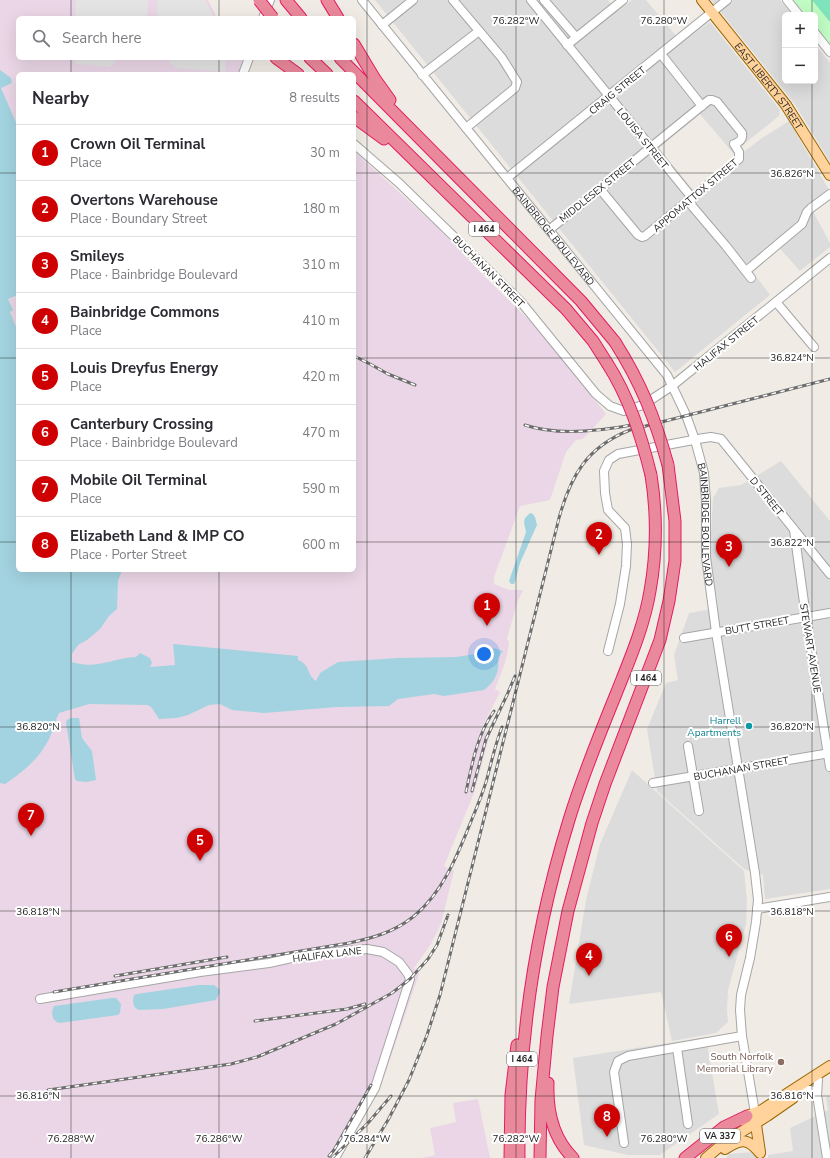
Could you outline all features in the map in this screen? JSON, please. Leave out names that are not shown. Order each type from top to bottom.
[{"type":"highway","points":[[259,0],[271,16]]},
{"type":"highway","points":[[327,0],[337,16]]},
{"type":"highway","points":[[287,1],[299,16]]},
{"type":"highway","points":[[356,47],[383,91],[424,143]]},
{"type":"highway","points":[[279,60],[295,72]]},
{"type":"highway","points":[[312,60],[324,72]]},
{"type":"highway","name":"I 464","points":[[342,60],[354,72]]},
{"type":"highway","name":"I 464","points":[[356,74],[581,301],[614,342],[644,394],[652,412],[668,465],[675,521],[675,541],[672,581],[666,621],[646,678],[605,784],[584,850],[568,911],[553,987],[547,1036],[540,1100],[540,1158]]},
{"type":"highway","name":"I 464","points":[[356,103],[566,309],[593,341],[622,389],[634,414],[650,475],[654,498],[656,532],[650,592],[639,633],[589,761],[569,820],[544,911],[524,1039],[520,1104],[519,1158]]},
{"type":"highway","points":[[356,118],[390,144],[420,172],[450,195]]},
{"type":"highway","points":[[509,1158],[511,1094],[514,1067],[524,1003],[535,961]]},
{"type":"highway","points":[[547,1036],[548,1087],[552,1120],[556,1135],[573,1158]]},
{"type":"highway","points":[[685,1158],[724,1127],[752,1117]]},
{"type":"main road","name":"EAST LIBERTY STREET","points":[[702,0],[786,104],[830,176]]},
{"type":"main road","points":[[752,1117],[830,1066]]},
{"type":"main road","points":[[752,1117],[805,1090],[830,1071]]},
{"type":"main road","name":"BAINBRIDGE BOULEVARD","points":[[752,1117],[760,1156]]},
{"type":"main road","name":"VA 337","points":[[694,1158],[712,1142],[752,1117]]},
{"type":"main road","name":"VA 337","points":[[706,1158],[752,1117]]},
{"type":"main road","points":[[715,1158],[727,1148],[740,1141],[752,1144],[760,1156]]},
{"type":"street","points":[[264,16],[270,0]]},
{"type":"street","name":"BAINBRIDGE BOULEVARD","points":[[362,0],[422,76],[667,375],[685,412],[695,440],[705,484],[706,557],[716,632],[755,873],[758,900],[752,946],[741,995],[740,1018],[752,1117]]},
{"type":"street","points":[[382,25],[414,0]]},
{"type":"street","points":[[453,0],[509,68],[517,82],[515,88],[466,128]]},
{"type":"street","name":"LOUISA STREET","points":[[531,0],[689,194],[692,206],[748,275],[802,224],[807,212],[811,208],[830,194]]},
{"type":"street","points":[[544,0],[576,37]]},
{"type":"street","name":"CRAIG STREET","points":[[507,178],[727,0]]},
{"type":"street","points":[[787,0],[797,12]]},
{"type":"street","points":[[567,45],[619,1]]},
{"type":"street","points":[[422,76],[479,31]]},
{"type":"street","points":[[818,37],[830,52]]},
{"type":"street","points":[[661,54],[702,106]]},
{"type":"street","points":[[245,72],[248,60]]},
{"type":"street","name":"APPOMATTOX STREET","points":[[600,189],[638,235],[642,237],[691,200],[739,159],[739,152],[734,144],[742,139],[742,133],[715,100],[709,100],[702,106]]},
{"type":"street","name":"MIDDLESEX STREET","points":[[548,230],[702,106]]},
{"type":"street","name":"BUCHANAN STREET","points":[[356,146],[399,183],[508,289],[536,320],[596,394],[614,407]]},
{"type":"street","name":"HALIFAX STREET","points":[[614,407],[624,411],[643,405],[672,386],[830,258]]},
{"type":"street","points":[[776,302],[814,347]]},
{"type":"street","name":"D STREET","points":[[695,440],[712,437],[721,439],[830,574]]},
{"type":"street","points":[[608,651],[620,604],[626,566],[627,544],[625,528],[608,510],[605,493],[604,471],[609,460],[618,454],[695,440]]},
{"type":"street","name":"STEWART AVENUE","points":[[794,529],[806,617],[829,754],[830,768]]},
{"type":"street","name":"BUTT STREET","points":[[684,638],[830,613]]},
{"type":"street","points":[[688,746],[698,811]]},
{"type":"street","name":"BUCHANAN STREET","points":[[653,783],[829,754]]},
{"type":"street","points":[[757,909],[830,897]]},
{"type":"street","name":"HALIFAX LANE","points":[[40,999],[200,972],[269,963],[305,955],[367,949],[383,952],[399,962],[410,979],[375,1088],[335,1158]]},
{"type":"street","points":[[624,1143],[614,1080],[614,1072],[621,1059],[628,1056],[742,1036]]},
{"type":"street","points":[[677,1048],[688,1124]]},
{"type":"street","points":[[818,1080],[817,1095],[827,1158]]},
{"type":"street","points":[[805,1090],[811,1089],[815,1091],[817,1095]]},
{"type":"shaded area","points":[[0,0],[208,0],[216,16],[16,16],[16,60],[243,60],[239,72],[16,72],[16,136],[0,135]]},
{"type":"shaded area","points":[[76,0],[148,0],[147,16],[75,16]]},
{"type":"shaded area","points":[[157,0],[205,0],[213,16],[157,16]]},
{"type":"shaded area","points":[[375,0],[608,0],[617,11],[632,0],[646,0],[682,43],[710,22],[780,110],[779,116],[733,153],[700,114],[659,148],[693,190],[762,138],[789,121],[829,190],[810,206],[830,243],[830,247],[800,271],[774,242],[747,264],[770,295],[675,372]]},
{"type":"shaded area","points":[[711,0],[780,0],[790,12],[782,12],[782,84],[818,84],[818,48],[830,63],[830,162],[794,103]]},
{"type":"shaded area","points":[[74,60],[116,60],[115,63],[109,67],[76,64]]},
{"type":"shaded area","points":[[171,60],[226,60],[225,72],[176,68],[170,63]]},
{"type":"shaded area","points":[[356,153],[436,226],[537,328],[606,414],[583,439],[576,440],[566,452],[550,500],[520,506],[494,577],[494,584],[509,590],[523,590],[517,603],[507,639],[509,642],[505,663],[495,689],[500,692],[481,729],[490,734],[474,793],[444,866],[454,871],[441,924],[431,944],[414,968],[419,974],[382,1083],[374,1084],[331,1158],[0,1158],[0,302],[16,296],[16,572],[356,572]]},
{"type":"shaded area","points":[[781,461],[830,521],[830,889],[765,899],[763,875],[744,869],[657,791],[647,729],[666,683],[678,680],[674,655],[689,613],[718,608],[710,552],[713,498],[719,488],[741,485]]},
{"type":"shaded area","points":[[632,770],[744,871],[747,901],[746,924],[728,990],[728,1022],[716,1033],[672,1041],[661,992],[569,1004],[586,900],[600,844]]},
{"type":"shaded area","points":[[706,1037],[719,1114],[660,1155],[628,1155],[584,1145],[573,1058]]},
{"type":"shaded area","points":[[830,1096],[830,1158],[768,1158],[768,1155],[793,1151],[790,1128],[828,1110],[826,1097]]},
{"type":"shaded area","points":[[478,1099],[490,1158],[422,1158],[435,1155],[430,1128],[456,1122],[453,1103]]},
{"type":"shaded area","points":[[754,1152],[755,1158],[726,1158],[729,1154]]},
{"type":"green space","points":[[793,0],[830,0],[830,45],[818,31],[818,12],[803,12]]},
{"type":"green space","points":[[812,0],[830,0],[830,22]]},
{"type":"water","points":[[0,70],[11,78],[12,83],[1,88],[16,122],[16,296],[8,299],[13,310],[10,312],[16,327],[16,572],[121,572],[118,581],[117,609],[109,616],[100,629],[87,640],[78,645],[72,654],[72,662],[88,665],[96,664],[136,657],[140,653],[150,658],[152,663],[150,667],[175,665],[173,644],[298,656],[298,660],[305,664],[316,681],[320,673],[338,662],[398,658],[456,657],[490,652],[494,648],[503,651],[498,658],[496,676],[484,690],[444,696],[434,694],[398,699],[389,706],[337,707],[264,713],[232,710],[220,704],[209,705],[188,715],[176,718],[159,719],[152,708],[148,705],[89,704],[59,713],[49,739],[35,759],[18,775],[5,784],[0,783]]},
{"type":"water","points":[[530,513],[535,517],[537,525],[520,563],[515,582],[514,584],[511,584],[509,581],[526,532],[524,523],[525,518]]},
{"type":"water","points":[[71,718],[79,718],[82,738],[92,751],[96,780],[86,782],[77,781],[75,779],[66,723],[67,720]]},
{"type":"water","points":[[199,985],[214,985],[219,989],[220,992],[216,1000],[163,1009],[139,1010],[135,1008],[133,1000],[134,995]]},
{"type":"water","points":[[116,998],[121,1004],[120,1013],[118,1015],[59,1023],[54,1020],[52,1016],[54,1006]]},
{"type":"railway","points":[[356,357],[388,374],[415,385]]},
{"type":"railway","points":[[365,1158],[388,1120],[409,1080],[427,1035],[440,995],[559,518],[569,488],[575,476],[583,464],[602,445],[630,430],[830,379]]},
{"type":"railway","points":[[525,425],[564,431],[593,431],[632,425]]},
{"type":"railway","points":[[472,791],[486,739],[515,676]]},
{"type":"railway","points":[[466,792],[479,740],[494,711]]},
{"type":"railway","points":[[54,992],[349,943],[375,937],[398,927],[413,917],[424,907],[441,885],[455,859],[486,782],[502,727]]},
{"type":"railway","points":[[48,1090],[231,1064],[257,1057],[336,1024],[392,993],[410,979],[428,959],[437,945],[448,915]]},
{"type":"railway","points":[[115,976],[227,957]]},
{"type":"railway","points":[[255,1021],[347,1009],[365,1004]]},
{"type":"railway","points":[[329,1156],[334,1150],[371,1085]]},
{"type":"railway","points":[[332,1158],[368,1123],[391,1096]]},
{"type":"place","name":"Overtons Warehouse","points":[[599,555]]},
{"type":"place","name":"Smileys","points":[[729,567]]},
{"type":"place","name":"Crown Oil Terminal","points":[[487,626]]},
{"type":"place","name":"Harrell Apartments","points":[[749,726]]},
{"type":"place","name":"Mobile Oil Terminal","points":[[31,836]]},
{"type":"place","name":"Louis Dreyfus Energy","points":[[200,861]]},
{"type":"place","name":"Canterbury Crossing","points":[[729,957]]},
{"type":"place","name":"Bainbridge Commons","points":[[589,976]]},
{"type":"place","name":"South Norfolk Memorial Library","points":[[781,1062]]},
{"type":"place","name":"Elizabeth Land & IMP CO","points":[[607,1137]]}]
